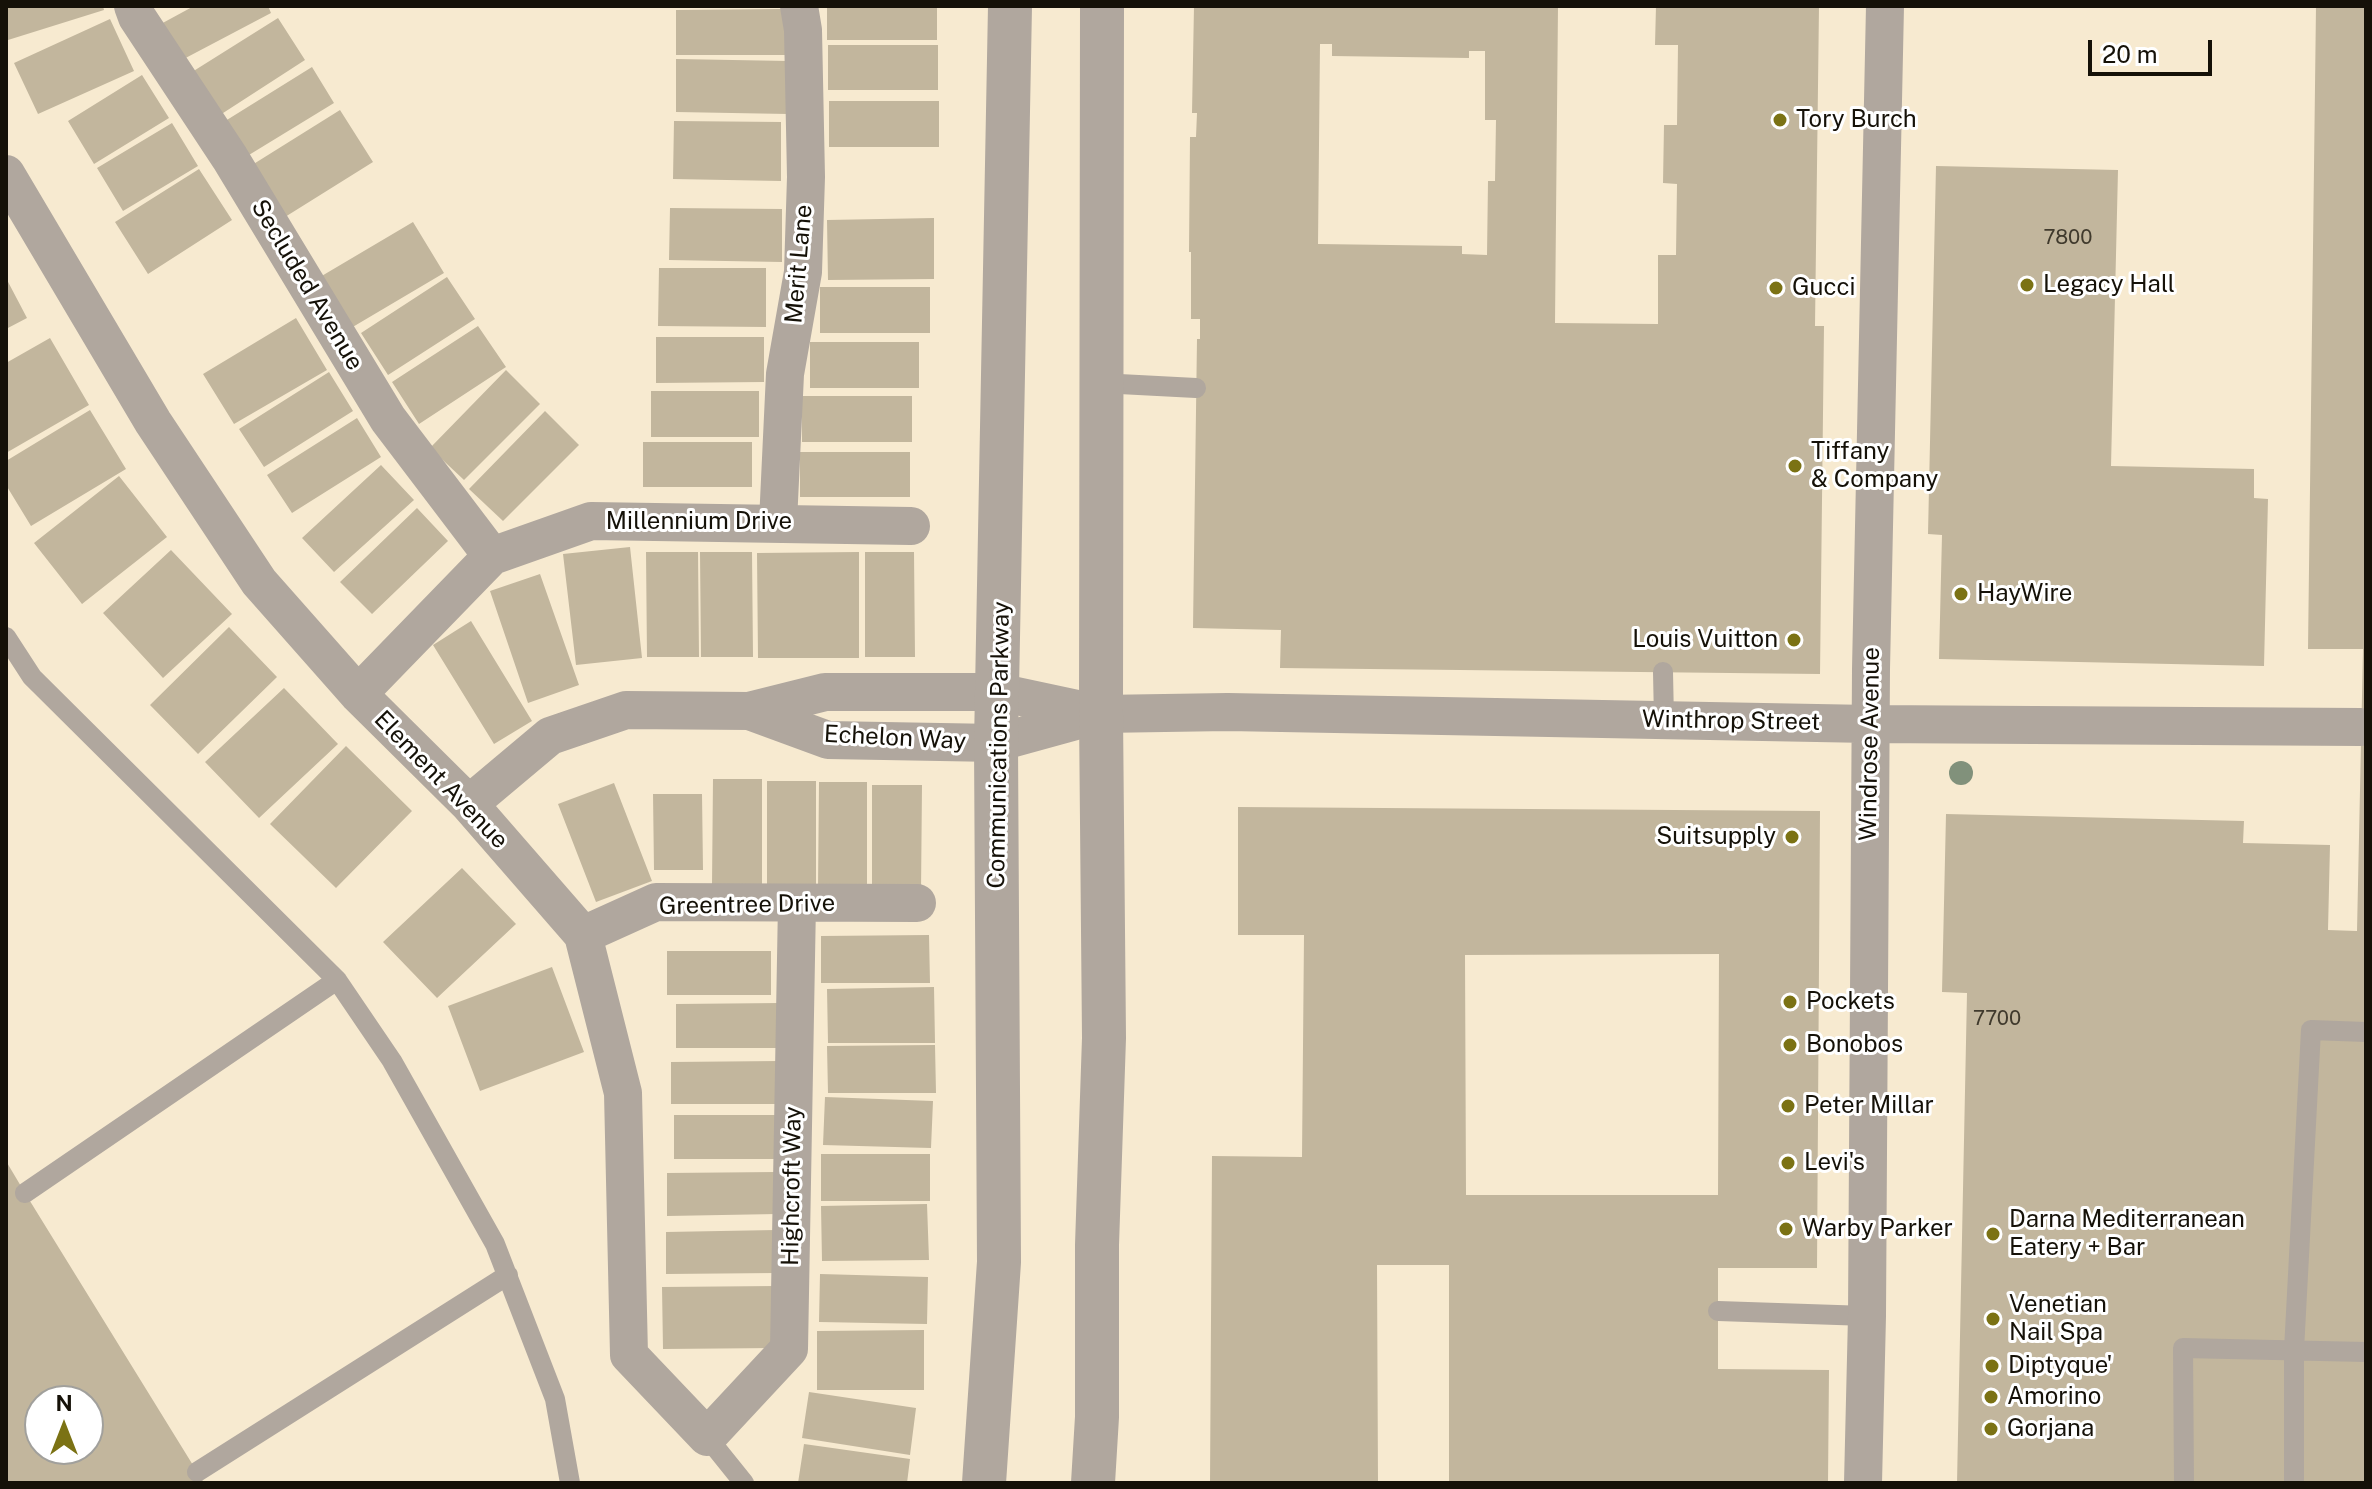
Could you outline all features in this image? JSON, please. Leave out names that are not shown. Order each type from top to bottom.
[{"type":"street","name":"Secluded Avenue","points":[[133,6],[137,17],[230,158],[388,419],[492,556]]},
{"type":"street","name":"Merit Lane","points":[[778,522],[785,374],[803,272],[806,162],[803,30],[799,6]]},
{"type":"street","name":"Communications Parkway","points":[[984,1483],[999,1262],[996,743],[1010,6]]},
{"type":"street","points":[[1093,1483],[1104,1038],[1100,383],[1102,6]]},
{"type":"street","name":"Windrose Avenue","points":[[1863,1483],[1867,1316],[1870,724],[1885,6]]},
{"type":"street","name":"Element Avenue","points":[[6,174],[153,422],[259,582],[358,694],[469,804],[583,935],[623,1093],[629,1355],[707,1437]]},
{"type":"street","name":"Millennium Drive","points":[[358,694],[492,556],[591,521],[911,526]]},
{"type":"street","name":"Echelon Way","points":[[469,804],[550,736],[626,710],[749,711],[825,692],[998,692]]},
{"type":"street","name":"Winthrop Street","points":[[998,692],[1101,714],[1228,712],[1870,724],[2361,727]]},
{"type":"street","name":"Echelon Way","points":[[749,711],[828,740],[996,743]]},
{"type":"street","name":"Winthrop Street","points":[[996,743],[1101,714]]},
{"type":"street","name":"Greentree Drive","points":[[583,935],[656,902],[917,903]]},
{"type":"street","name":"Highcroft Way","points":[[707,1437],[789,1349],[797,903]]},
{"type":"lane","points":[[1100,383],[1196,388]]},
{"type":"lane","points":[[6,637],[32,677],[337,980],[392,1061],[495,1244],[555,1399],[570,1483]]},
{"type":"lane","points":[[1663,672],[1664,720]]},
{"type":"lane","points":[[25,1193],[337,980]]},
{"type":"lane","points":[[2294,1483],[2294,1350],[2311,1030],[2366,1032]]},
{"type":"lane","points":[[197,1472],[508,1275]]},
{"type":"lane","points":[[1718,1311],[1867,1316]]},
{"type":"lane","points":[[2184,1483],[2183,1348],[2366,1352]]},
{"type":"lane","points":[[707,1437],[744,1483]]},
{"type":"building","points":[[6,6],[103,6],[104,10],[8,40]]},
{"type":"building","points":[[194,6],[268,6],[271,13],[178,62],[159,25]]},
{"type":"building","points":[[827,6],[937,6],[937,40],[827,40]]},
{"type":"building","points":[[1194,6],[1558,6],[1555,323],[1658,324],[1658,255],[1676,255],[1677,184],[1663,183],[1664,125],[1677,125],[1678,45],[1655,45],[1656,6],[1819,6],[1815,326],[1824,326],[1820,674],[1280,668],[1281,630],[1193,628],[1197,339],[1200,339],[1200,319],[1191,319],[1190,137],[1196,137],[1197,113],[1192,113]],"holes":[[[1320,44],[1332,44],[1332,56],[1469,58],[1469,51],[1485,51],[1485,120],[1496,120],[1495,181],[1488,181],[1487,255],[1462,254],[1462,246],[1318,244]]]},
{"type":"building","points":[[2316,6],[2366,6],[2366,1483],[1957,1483],[1967,993],[1942,992],[1946,814],[2244,821],[2243,843],[2330,845],[2328,930],[2357,931],[2363,649],[2308,649]]},
{"type":"building","points":[[785,9],[785,55],[676,55],[676,10]]},
{"type":"building","points":[[278,18],[305,60],[220,115],[192,72]]},
{"type":"building","points":[[110,19],[134,71],[38,114],[14,63]]},
{"type":"building","points":[[828,45],[938,45],[938,90],[828,90]]},
{"type":"building","points":[[676,59],[789,61],[788,114],[676,112]]},
{"type":"building","points":[[312,67],[334,103],[244,158],[222,123]]},
{"type":"building","points":[[142,75],[169,118],[94,164],[68,121]]},
{"type":"building","points":[[829,101],[939,101],[939,147],[829,147]]},
{"type":"building","points":[[340,110],[373,162],[285,217],[252,165]]},
{"type":"building","points":[[674,121],[781,122],[781,181],[673,179]]},
{"type":"building","points":[[172,123],[198,166],[123,211],[97,168]]},
{"type":"building","points":[[1936,166],[2118,170],[2111,466],[2254,469],[2254,498],[2268,499],[2264,666],[1939,659],[1942,535],[1928,534]]},
{"type":"building","points":[[199,169],[232,220],[148,274],[115,222]]},
{"type":"building","points":[[670,208],[782,209],[782,262],[669,260]]},
{"type":"building","points":[[934,218],[934,279],[828,280],[827,220]]},
{"type":"building","points":[[413,222],[444,273],[351,328],[320,277]]},
{"type":"building","points":[[659,268],[766,268],[766,327],[658,326]]},
{"type":"building","points":[[447,277],[475,319],[388,375],[361,333]]},
{"type":"building","points":[[6,278],[27,318],[6,329]]},
{"type":"building","points":[[820,287],[930,287],[930,333],[820,333]]},
{"type":"building","points":[[296,318],[327,370],[234,424],[203,374]]},
{"type":"building","points":[[478,326],[506,367],[419,424],[392,382]]},
{"type":"building","points":[[656,337],[764,337],[764,382],[656,383]]},
{"type":"building","points":[[50,338],[89,405],[6,453],[6,363]]},
{"type":"building","points":[[810,342],[919,342],[919,388],[810,388]]},
{"type":"building","points":[[506,370],[540,404],[464,480],[430,448]]},
{"type":"building","points":[[329,372],[353,411],[264,467],[239,429]]},
{"type":"building","points":[[651,391],[759,391],[759,437],[651,437]]},
{"type":"building","points":[[802,396],[912,396],[912,442],[802,442]]},
{"type":"building","points":[[90,410],[126,469],[31,526],[6,485],[6,461]]},
{"type":"building","points":[[545,411],[579,445],[503,521],[469,489]]},
{"type":"building","points":[[357,418],[381,457],[292,513],[267,475]]},
{"type":"building","points":[[643,442],[752,442],[752,487],[643,487]]},
{"type":"building","points":[[800,452],[910,452],[910,497],[800,497]]},
{"type":"building","points":[[381,465],[414,500],[334,572],[302,538]]},
{"type":"building","points":[[119,476],[167,537],[82,604],[34,543]]},
{"type":"building","points":[[417,508],[448,541],[372,614],[340,582]]},
{"type":"building","points":[[630,547],[642,658],[576,665],[563,554]]},
{"type":"building","points":[[171,550],[232,614],[163,678],[103,613]]},
{"type":"building","points":[[646,552],[698,552],[699,657],[647,657]]},
{"type":"building","points":[[700,552],[752,552],[753,657],[701,657]]},
{"type":"building","points":[[859,552],[859,658],[758,658],[757,553]]},
{"type":"building","points":[[865,552],[914,552],[915,657],[865,657]]},
{"type":"building","points":[[540,574],[579,685],[528,703],[490,591]]},
{"type":"building","points":[[471,621],[532,721],[494,744],[433,645]]},
{"type":"building","points":[[229,627],[277,677],[198,754],[150,705]]},
{"type":"building","points":[[284,688],[338,744],[259,818],[205,762]]},
{"type":"building","points":[[346,746],[412,811],[336,888],[270,824]]},
{"type":"building","points":[[713,779],[762,779],[762,885],[712,885]]},
{"type":"building","points":[[767,781],[816,781],[816,889],[767,889]]},
{"type":"building","points":[[819,782],[867,782],[867,889],[818,889]]},
{"type":"building","points":[[614,783],[652,881],[596,902],[558,804]]},
{"type":"building","points":[[872,785],[922,785],[921,892],[872,892]]},
{"type":"building","points":[[653,794],[702,794],[703,870],[654,870]]},
{"type":"building","points":[[1238,807],[1820,811],[1817,1268],[1718,1268],[1718,1369],[1829,1370],[1828,1483],[1449,1483],[1449,1265],[1377,1265],[1378,1483],[1210,1483],[1212,1156],[1302,1157],[1304,935],[1238,935]],"holes":[[[1719,954],[1718,1195],[1466,1195],[1465,955]]]},
{"type":"building","points":[[462,868],[516,924],[437,998],[383,942]]},
{"type":"building","points":[[929,935],[930,983],[821,983],[821,936]]},
{"type":"building","points":[[667,951],[771,951],[771,995],[667,995]]},
{"type":"building","points":[[552,967],[584,1052],[480,1091],[448,1006]]},
{"type":"building","points":[[934,987],[935,1043],[828,1043],[827,989]]},
{"type":"building","points":[[780,1003],[780,1048],[676,1048],[676,1004]]},
{"type":"building","points":[[935,1045],[936,1093],[828,1093],[827,1046]]},
{"type":"building","points":[[780,1061],[781,1104],[671,1104],[671,1062]]},
{"type":"building","points":[[825,1097],[933,1101],[931,1148],[823,1145]]},
{"type":"building","points":[[674,1115],[778,1115],[778,1159],[674,1159]]},
{"type":"building","points":[[821,1154],[930,1154],[930,1201],[821,1201]]},
{"type":"building","points":[[6,1161],[204,1483],[6,1483]]},
{"type":"building","points":[[776,1172],[777,1214],[667,1216],[667,1173]]},
{"type":"building","points":[[927,1204],[929,1260],[822,1261],[821,1206]]},
{"type":"building","points":[[776,1230],[776,1273],[666,1274],[666,1232]]},
{"type":"building","points":[[820,1274],[928,1277],[927,1324],[819,1322]]},
{"type":"building","points":[[776,1286],[776,1348],[663,1349],[662,1287]]},
{"type":"building","points":[[924,1330],[924,1390],[817,1390],[817,1331]]},
{"type":"building","points":[[809,1392],[916,1408],[910,1455],[802,1438]]},
{"type":"building","points":[[804,1444],[910,1459],[907,1483],[798,1483]]},
{"type":"place","name":"Tory Burch","points":[[1780,120]]},
{"type":"place","name":"Legacy Hall","points":[[2027,285]]},
{"type":"place","name":"Gucci","points":[[1776,288]]},
{"type":"place","name":"Tiffany & Company","points":[[1795,466]]},
{"type":"place","name":"HayWire","points":[[1961,594]]},
{"type":"place","name":"Louis Vuitton","points":[[1794,640]]},
{"type":"place","name":"Suitsupply","points":[[1792,837]]},
{"type":"place","name":"Pockets","points":[[1790,1002]]},
{"type":"place","name":"Bonobos","points":[[1790,1045]]},
{"type":"place","name":"Peter Millar","points":[[1788,1106]]},
{"type":"place","name":"Levi's","points":[[1788,1163]]},
{"type":"place","name":"Warby Parker","points":[[1786,1229]]},
{"type":"place","name":"Darna Mediterranean Eatery + Bar","points":[[1993,1234]]},
{"type":"place","name":"Venetian Nail Spa","points":[[1993,1319]]},
{"type":"place","name":"Diptyque'","points":[[1992,1366]]},
{"type":"place","name":"Amorino","points":[[1991,1397]]},
{"type":"place","name":"Gorjana","points":[[1991,1429]]}]
